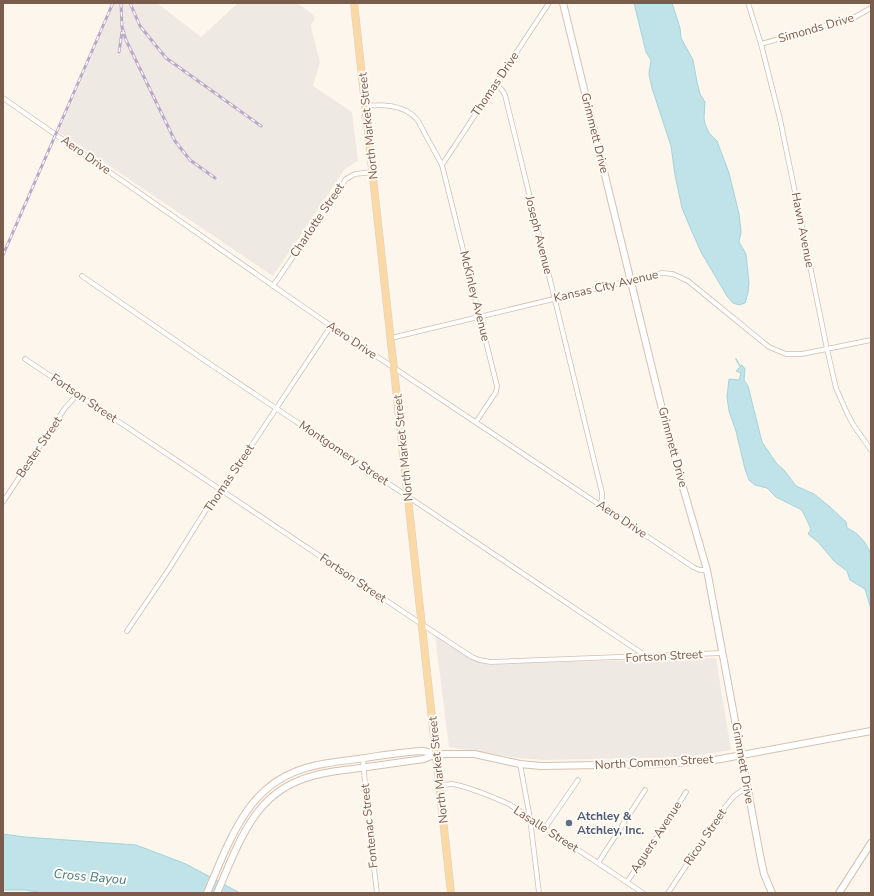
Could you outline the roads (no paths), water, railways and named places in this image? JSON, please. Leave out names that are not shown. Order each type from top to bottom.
[{"type":"main road","name":"North Market Street","points":[[354,3],[452,893]]},
{"type":"main road","name":"Grimmett Drive","points":[[563,3],[672,446],[707,570],[764,874],[772,893]]},
{"type":"main road","name":"North Common Street","points":[[207,893],[224,854],[248,809],[256,799],[273,783],[294,771],[311,765],[417,751],[436,754],[474,754],[520,764],[541,766],[691,763],[871,731]]},
{"type":"main road","name":"North Common Street","points":[[217,893],[247,829],[255,816],[268,800],[284,788],[301,779],[319,773],[424,759],[436,754]]},
{"type":"main road","points":[[838,893],[871,843]]},
{"type":"street","name":"Thomas Drive","points":[[442,165],[533,25],[549,3]]},
{"type":"street","name":"Hawn Avenue","points":[[748,3],[761,44],[780,119],[836,388],[854,426],[871,450]]},
{"type":"street","name":"Simonds Drive","points":[[761,44],[855,17],[871,8]]},
{"type":"street","name":"Joseph Avenue","points":[[496,84],[505,95],[602,493],[600,505]]},
{"type":"street","name":"Aero Drive","points":[[3,99],[331,326],[693,567],[700,570],[707,570]]},
{"type":"street","name":"McKinley Avenue","points":[[365,106],[380,104],[387,105],[399,108],[412,115],[421,126],[442,165],[497,386],[496,392],[476,422]]},
{"type":"street","name":"Charlotte Street","points":[[273,286],[346,178],[355,174],[373,172]]},
{"type":"street","name":"Kansas City Avenue","points":[[390,338],[662,273],[678,276],[688,280],[769,346],[786,354],[802,354],[871,340]]},
{"type":"street","name":"Montgomery Street","points":[[82,276],[646,656]]},
{"type":"street","name":"Thomas Street","points":[[127,631],[209,506],[222,490],[331,326]]},
{"type":"street","name":"Fortson Street","points":[[25,359],[472,657],[486,662],[723,653]]},
{"type":"street","name":"Bester Street","points":[[3,502],[66,408],[78,394]]},
{"type":"street","name":"Fontenac Street","points":[[363,758],[367,809],[377,893]]},
{"type":"street","points":[[520,764],[530,818],[540,893]]},
{"type":"street","points":[[545,828],[578,780]]},
{"type":"street","name":"Lasalle Street","points":[[440,785],[459,785],[509,804],[643,893]]},
{"type":"street","name":"Ricou Street","points":[[668,893],[725,807],[734,796],[747,786]]},
{"type":"street","points":[[598,863],[646,790]]},
{"type":"street","name":"Aguers Avenue","points":[[627,882],[686,792]]},
{"type":"water","points":[[634,3],[672,3],[680,28],[681,38],[693,60],[700,94],[705,102],[705,124],[709,133],[717,141],[729,173],[739,214],[741,232],[739,242],[746,254],[749,283],[745,303],[739,305],[733,303],[727,296],[701,252],[682,208],[671,146],[652,88],[649,74],[651,60],[646,52]]},
{"type":"water","points":[[742,365],[745,369],[744,380],[748,386],[762,442],[777,464],[784,470],[796,486],[814,494],[829,506],[846,522],[847,528],[864,541],[868,548],[871,556],[871,609],[865,589],[850,580],[847,571],[835,562],[818,542],[808,534],[811,529],[802,510],[776,497],[767,488],[755,485],[749,480],[729,411],[727,397],[729,379],[739,380],[741,373],[736,371]]},
{"type":"water","name":"Cross Bayou","points":[[3,834],[136,845],[186,864],[240,893],[44,893],[25,890],[3,890]]},
{"type":"waterway","points":[[736,359],[740,366]]},
{"type":"railway","points":[[3,255],[113,3]]},
{"type":"railway","points":[[121,3],[122,27],[126,40],[175,141],[190,160],[215,178]]},
{"type":"railway","points":[[130,3],[140,26],[166,58],[261,126]]},
{"type":"railway","points":[[119,52],[122,32]]},
{"type":"place","name":"Atchley & Atchley, Inc.","points":[[569,823]]}]
